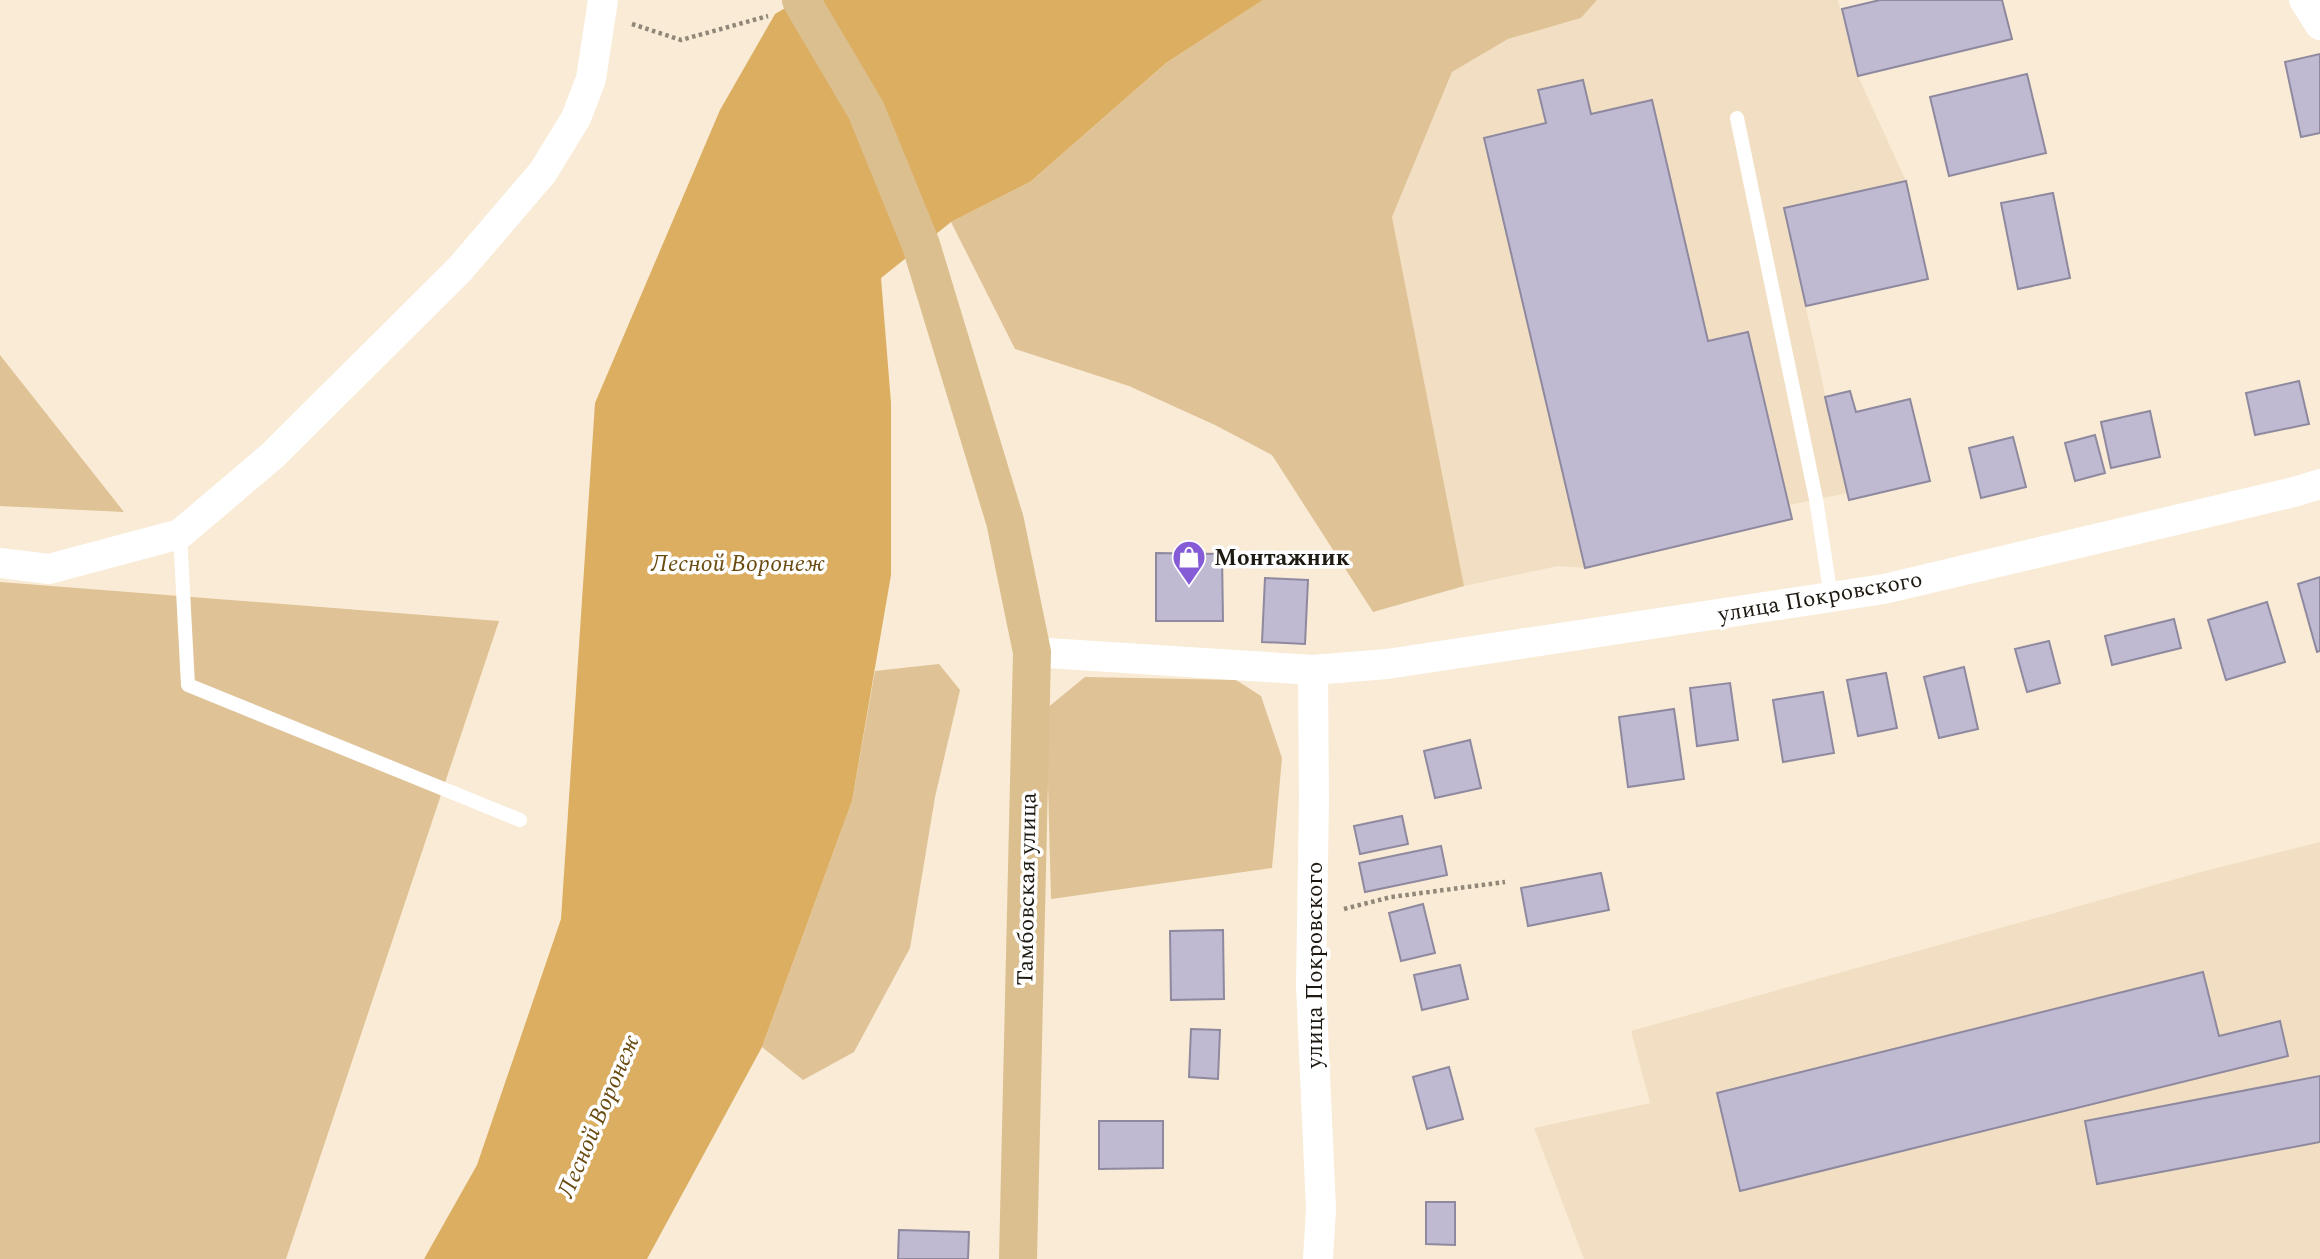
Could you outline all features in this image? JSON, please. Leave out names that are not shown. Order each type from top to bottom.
[{"type":"main road","name":"Тамбовская улица","points":[[802,0],[866,110],[921,245],[1005,521],[1032,652],[1018,1259]]},
{"type":"street","points":[[2304,0],[2320,24]]},
{"type":"street","points":[[0,563],[49,569],[180,534],[273,454],[460,269],[543,172],[576,118],[591,79],[601,4]]},
{"type":"street","name":"улица Покровского","points":[[1032,652],[1313,670],[1387,664],[1884,589],[2320,484]]},
{"type":"street","name":"улица Покровского","points":[[1313,670],[1311,985],[1321,1209],[1318,1259]]},
{"type":"lane","points":[[1737,118],[1816,499],[1831,597]]},
{"type":"lane","points":[[180,534],[187,685],[520,820]]},
{"type":"path","points":[[601,4],[638,27],[681,40],[775,14],[802,0]]},
{"type":"path","points":[[1312,916],[1391,897],[1505,882]]},
{"type":"shaded area","points":[[1263,0],[1597,0],[1581,18],[1508,39],[1452,72],[1392,217],[1464,586],[1373,612],[1272,455],[1215,425],[1129,386],[1015,349],[951,222],[1030,182],[1166,63]]},
{"type":"shaded area","points":[[1597,0],[1838,0],[1858,76],[1906,181],[1784,209],[1847,493],[1789,505],[1792,519],[1585,568],[1558,566],[1464,586],[1392,217],[1452,72],[1508,39],[1581,18]]},
{"type":"shaded area","points":[[0,355],[124,512],[0,506]]},
{"type":"shaded area","points":[[0,582],[499,621],[286,1259],[0,1259]]},
{"type":"shaded area","points":[[939,664],[960,690],[935,797],[910,948],[854,1052],[803,1080],[762,1047],[852,801],[875,671]]},
{"type":"shaded area","points":[[1085,677],[1236,680],[1261,696],[1282,758],[1272,868],[1051,899],[1046,709]]},
{"type":"shaded area","points":[[2320,842],[2320,1259],[1584,1259],[1534,1128],[1650,1103],[1631,1031],[2201,872]]},
{"type":"water","name":"Лесной Воронеж","points":[[799,0],[1263,0],[1166,63],[1030,182],[951,222],[881,278],[891,403],[891,575],[852,801],[762,1047],[647,1259],[424,1259],[477,1165],[561,919],[595,403],[720,110],[775,14]]},
{"type":"building","points":[[1880,0],[2002,0],[2012,39],[1858,76],[1842,9]]},
{"type":"building","points":[[2320,54],[2320,133],[2301,137],[2285,62]]},
{"type":"building","points":[[2027,74],[2046,153],[1949,176],[1930,97]]},
{"type":"building","points":[[1583,80],[1591,114],[1652,100],[1708,341],[1748,332],[1792,519],[1585,568],[1484,138],[1546,123],[1538,90]]},
{"type":"building","points":[[1906,181],[1928,279],[1806,306],[1784,208]]},
{"type":"building","points":[[2053,193],[2070,278],[2018,289],[2001,203]]},
{"type":"building","points":[[2299,381],[2309,424],[2255,435],[2246,393]]},
{"type":"building","points":[[1850,391],[1856,412],[1910,399],[1930,481],[1849,500],[1825,397]]},
{"type":"building","points":[[2150,411],[2160,457],[2111,468],[2101,422]]},
{"type":"building","points":[[2095,435],[2105,473],[2075,481],[2065,443]]},
{"type":"building","points":[[2013,437],[2026,487],[1981,498],[1969,448]]},
{"type":"building","name":"Монтажник","points":[[1156,553],[1222,554],[1223,621],[1156,621]]},
{"type":"building","points":[[2320,577],[2320,651],[2317,652],[2298,584]]},
{"type":"building","points":[[1265,578],[1308,580],[1305,644],[1262,642]]},
{"type":"building","points":[[2267,602],[2285,662],[2226,680],[2208,620]]},
{"type":"building","points":[[2174,619],[2181,648],[2112,665],[2105,636]]},
{"type":"building","points":[[2049,641],[2060,683],[2027,692],[2015,649]]},
{"type":"building","points":[[1964,667],[1978,729],[1939,738],[1924,677]]},
{"type":"building","points":[[1886,673],[1897,728],[1858,736],[1847,680]]},
{"type":"building","points":[[1730,683],[1738,740],[1697,746],[1690,688]]},
{"type":"building","points":[[1823,692],[1834,753],[1783,762],[1773,700]]},
{"type":"building","points":[[1674,709],[1684,779],[1628,787],[1619,717]]},
{"type":"building","points":[[1470,740],[1481,788],[1435,798],[1424,751]]},
{"type":"building","points":[[1402,816],[1408,844],[1360,854],[1354,826]]},
{"type":"building","points":[[1441,846],[1447,875],[1365,892],[1359,863]]},
{"type":"building","points":[[1601,873],[1609,910],[1528,926],[1521,888]]},
{"type":"building","points":[[1423,904],[1435,953],[1401,961],[1389,913]]},
{"type":"building","points":[[1223,930],[1224,999],[1171,1000],[1170,931]]},
{"type":"building","points":[[1460,965],[1468,999],[1422,1010],[1414,975]]},
{"type":"building","points":[[2203,972],[2219,1036],[2280,1021],[2288,1056],[1740,1191],[1717,1093]]},
{"type":"building","points":[[1191,1029],[1220,1030],[1218,1079],[1189,1077]]},
{"type":"building","points":[[1449,1067],[1463,1119],[1427,1129],[1413,1077]]},
{"type":"building","points":[[2320,1076],[2320,1142],[2097,1184],[2085,1121]]},
{"type":"building","points":[[1099,1121],[1163,1121],[1163,1168],[1099,1169]]},
{"type":"building","points":[[1426,1202],[1455,1202],[1455,1245],[1426,1244]]},
{"type":"building","points":[[899,1230],[969,1232],[968,1259],[898,1259]]},
{"type":"place","name":"Монтажник","points":[[1189,587]]}]
